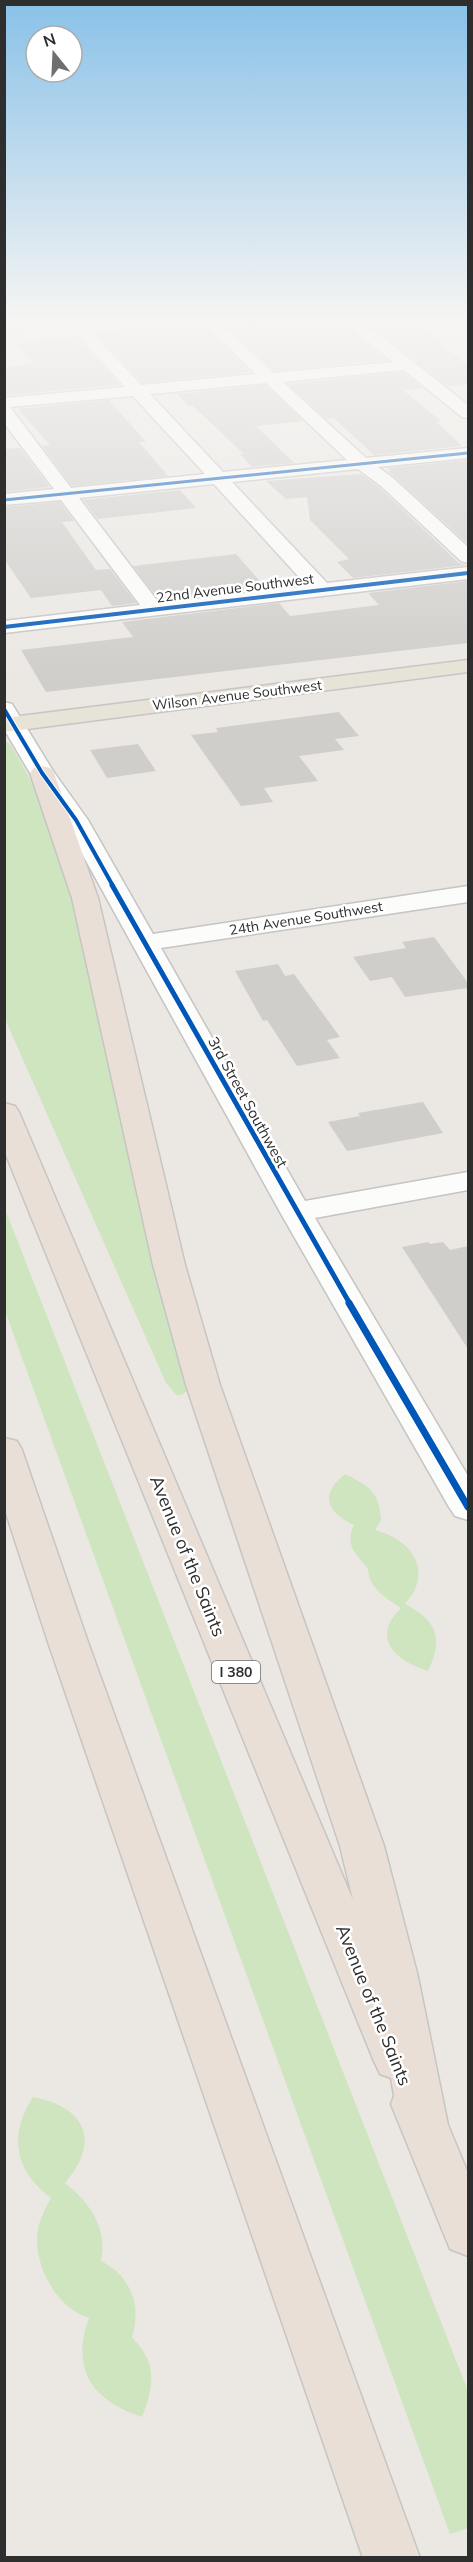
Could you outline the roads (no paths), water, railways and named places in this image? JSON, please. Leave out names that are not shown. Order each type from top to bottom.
[{"type":"highway","points":[[42,773],[85,898],[168,1265],[203,1385],[362,1846],[395,1977],[424,2124]]},
{"type":"highway","name":"Avenue of the Saints","points":[[4,1112],[468,2232]]},
{"type":"highway","points":[[4,1450],[69,1645],[392,2558]]},
{"type":"highway","points":[[4,1522],[69,1645]]},
{"type":"main road","name":"Wilson Avenue Southwest","points":[[7,719],[468,666]]},
{"type":"street","points":[[26,440],[154,610]]},
{"type":"street","points":[[183,440],[322,590]]},
{"type":"street","points":[[337,440],[468,557]]},
{"type":"street","points":[[4,500],[468,453]]},
{"type":"street","name":"22nd Avenue Southwest","points":[[4,627],[468,573]]},
{"type":"street","name":"3rd Street Southwest","points":[[7,719],[76,820],[296,1212],[468,1507]]},
{"type":"street","name":"24th Avenue Southwest","points":[[144,943],[468,894]]},
{"type":"street","points":[[296,1212],[468,1181]]}]
